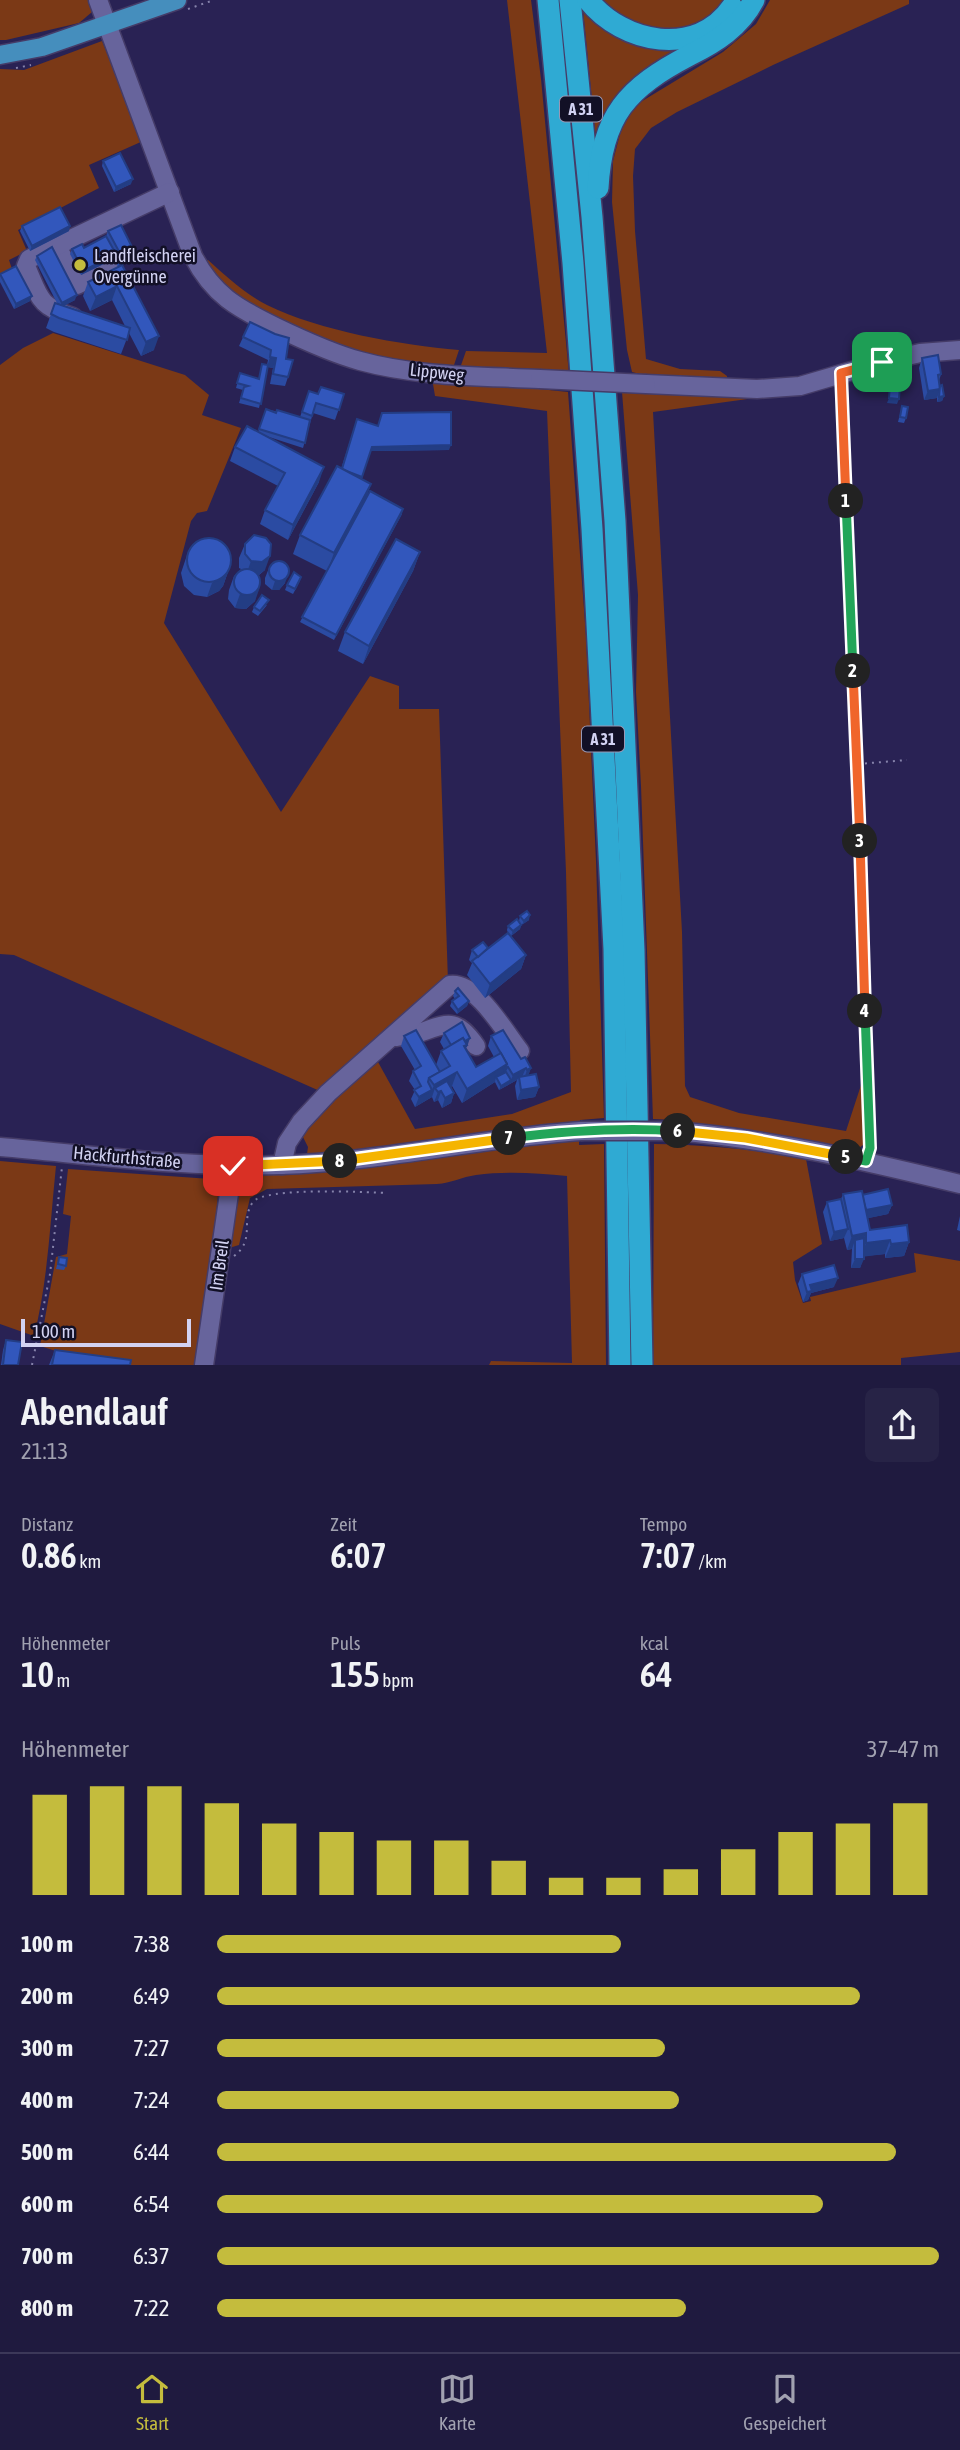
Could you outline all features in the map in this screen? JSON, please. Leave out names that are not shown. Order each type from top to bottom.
[{"type":"highway","name":"A 31","points":[[548,0],[573,263],[592,528],[614,935],[620,1365]]},
{"type":"highway","name":"A 31","points":[[570,0],[592,218],[615,521],[634,936],[642,1365]]},
{"type":"highway","points":[[589,0],[596,10],[612,23],[628,33],[651,40],[679,39],[699,33],[719,22],[738,0]]},
{"type":"highway","points":[[592,218],[598,199],[604,141],[618,110],[639,86],[665,68],[720,40],[744,16],[754,0]]},
{"type":"main road","points":[[0,55],[41,47],[177,0]]},
{"type":"street","name":"Lippweg","points":[[98,0],[193,256],[205,278],[227,299],[307,342],[362,362],[448,375],[767,388],[800,386],[920,354],[960,350]]},
{"type":"street","points":[[90,322],[53,311],[42,303],[26,266],[29,259],[170,192]]},
{"type":"street","points":[[57,246],[78,285],[110,269]]},
{"type":"street","points":[[282,1165],[287,1143],[301,1122],[328,1093],[450,985],[457,984],[475,994],[520,1051]]},
{"type":"street","points":[[386,1039],[416,1034],[448,1023],[457,1025],[477,1046]]},
{"type":"street","name":"Hackfurthstraße","points":[[0,1147],[233,1166],[282,1165],[358,1159],[545,1133],[624,1129],[746,1138],[866,1161],[960,1184]]},
{"type":"street","name":"Im Breil","points":[[204,1365],[233,1166]]},
{"type":"path","points":[[841,373],[870,1148],[866,1161]]},
{"type":"path","points":[[857,764],[907,760]]},
{"type":"path","points":[[32,1365],[50,1274],[64,1152]]},
{"type":"path","points":[[220,1258],[233,1257],[242,1250],[247,1238],[249,1211],[253,1201],[261,1196],[297,1192],[386,1193]]},
{"type":"shaded area","points":[[0,0],[92,0],[92,12],[79,23],[0,40]]},
{"type":"shaded area","points":[[507,0],[531,0],[569,374],[459,371],[466,351],[547,353]]},
{"type":"shaded area","points":[[582,0],[603,21],[703,36],[662,64],[596,140]]},
{"type":"shaded area","points":[[596,0],[733,0],[711,21],[653,35]]},
{"type":"shaded area","points":[[770,0],[909,0],[909,4],[677,112],[651,128],[635,149],[635,231],[646,359],[680,369],[720,371],[727,379],[663,380],[632,372],[627,350],[612,202],[613,161],[621,130],[634,106],[723,52],[756,24]]},
{"type":"shaded area","points":[[102,41],[143,141],[89,165],[99,188],[18,230],[27,251],[9,260],[12,269],[0,276],[0,69],[24,70]]},
{"type":"shaded area","points":[[208,260],[251,296],[288,314],[361,335],[412,345],[459,350],[453,368],[449,370],[355,354],[237,301],[202,264]]},
{"type":"shaded area","points":[[53,333],[185,375],[209,395],[202,415],[241,428],[207,511],[197,513],[191,521],[164,623],[281,812],[370,676],[399,686],[399,709],[439,709],[448,982],[322,1092],[14,955],[0,954],[0,365],[23,348]]},
{"type":"shaded area","points":[[432,378],[568,392],[586,636],[604,1118],[580,1120],[579,1125],[354,1152],[307,1154],[308,1147],[301,1133],[367,1062],[378,1062],[415,1129],[512,1114],[571,1092],[566,872],[547,411],[435,396]]},
{"type":"shaded area","points":[[648,390],[776,395],[653,412],[682,932],[685,1086],[690,1097],[739,1113],[846,1131],[863,1079],[863,1145],[856,1150],[738,1128],[653,1119],[636,692],[638,595],[622,392],[646,393]]},
{"type":"shaded area","points":[[579,1140],[579,1145],[604,1144],[606,1365],[489,1365],[491,1361],[572,1363],[567,1176],[498,1173],[437,1184],[267,1189],[250,1198],[239,1245],[229,1248],[239,1185],[246,1175],[347,1169],[546,1142]]},
{"type":"shaded area","points":[[654,1144],[730,1148],[806,1159],[822,1244],[793,1262],[795,1280],[803,1303],[811,1301],[810,1297],[916,1272],[914,1253],[960,1261],[960,1352],[901,1358],[901,1365],[653,1365]]},
{"type":"shaded area","points":[[0,1161],[56,1166],[46,1273],[34,1336],[0,1324]]},
{"type":"shaded area","points":[[68,1169],[211,1179],[219,1185],[197,1365],[100,1365],[40,1346],[56,1257],[67,1254],[71,1216],[63,1214]]},
{"type":"building","points":[[120,153],[133,179],[116,187],[103,161]]},
{"type":"building","points":[[60,207],[70,226],[32,246],[22,226]]},
{"type":"building","points":[[121,225],[134,251],[122,257],[108,231]]},
{"type":"building","points":[[106,236],[116,254],[83,271],[72,249],[82,244],[84,248]]},
{"type":"building","points":[[52,247],[77,295],[62,303],[37,256]]},
{"type":"building","points":[[122,265],[159,336],[146,342],[117,286],[96,297],[88,282]]},
{"type":"building","points":[[16,266],[32,296],[16,304],[0,274]]},
{"type":"building","points":[[55,303],[130,328],[127,340],[51,314]]},
{"type":"building","points":[[250,322],[289,338],[286,359],[293,360],[288,377],[273,374],[276,358],[270,357],[271,350],[243,337]]},
{"type":"building","points":[[938,355],[940,389],[928,391],[922,358]]},
{"type":"building","points":[[262,364],[268,365],[261,404],[241,398],[244,387],[248,386],[237,383],[240,373],[259,379]]},
{"type":"building","points":[[890,385],[900,386],[899,399],[889,398]]},
{"type":"building","points":[[942,385],[944,396],[939,397],[940,386]]},
{"type":"building","points":[[321,387],[344,394],[339,410],[316,403],[312,416],[302,412],[309,391],[318,394]]},
{"type":"building","points":[[902,406],[908,407],[906,418],[900,417]]},
{"type":"building","points":[[266,409],[310,420],[305,443],[259,429]]},
{"type":"building","points":[[451,412],[451,445],[372,447],[362,477],[342,469],[357,419],[378,426],[382,413]]},
{"type":"building","points":[[247,426],[324,467],[293,525],[265,510],[285,473],[235,447]]},
{"type":"building","points":[[337,466],[371,484],[334,553],[300,535]]},
{"type":"building","points":[[370,491],[403,509],[336,635],[302,617]]},
{"type":"building","points":[[254,535],[266,538],[271,544],[270,556],[262,562],[251,561],[245,554],[245,544]]},
{"type":"building","points":[[209,538],[225,544],[231,560],[225,576],[209,582],[193,576],[187,560],[193,544]]},
{"type":"building","points":[[396,539],[420,552],[369,646],[345,632]]},
{"type":"building","points":[[279,561],[286,564],[289,571],[286,578],[279,581],[272,578],[269,571],[272,564]]},
{"type":"building","points":[[247,569],[257,572],[260,582],[257,592],[247,595],[237,592],[234,582],[237,572]]},
{"type":"building","points":[[294,572],[301,577],[295,589],[287,585]]},
{"type":"building","points":[[262,595],[269,600],[260,611],[254,607]]},
{"type":"building","points":[[527,911],[530,915],[524,921],[520,916]]},
{"type":"building","points":[[517,919],[521,925],[513,931],[508,926]]},
{"type":"building","points":[[508,933],[526,955],[490,984],[472,961]]},
{"type":"building","points":[[483,942],[488,948],[478,957],[472,950]]},
{"type":"building","points":[[458,988],[469,1001],[458,1010],[452,1001],[459,996],[455,991]]},
{"type":"building","points":[[462,1022],[470,1038],[465,1041],[463,1038],[451,1045],[444,1033]]},
{"type":"building","points":[[416,1030],[440,1072],[429,1078],[432,1090],[419,1097],[414,1090],[421,1086],[413,1071],[421,1066],[404,1036]]},
{"type":"building","points":[[503,1030],[521,1059],[525,1057],[531,1068],[513,1075],[508,1067],[505,1069],[507,1064],[491,1036]]},
{"type":"building","points":[[463,1038],[467,1045],[464,1046],[476,1067],[501,1053],[507,1064],[467,1089],[457,1072],[434,1085],[429,1078],[450,1066],[441,1051]]},
{"type":"building","points":[[506,1072],[511,1080],[501,1086],[496,1077]]},
{"type":"building","points":[[536,1074],[539,1087],[521,1090],[519,1077]]},
{"type":"building","points":[[447,1081],[454,1093],[445,1098],[441,1091],[438,1092],[435,1088]]},
{"type":"building","points":[[888,1189],[892,1205],[866,1210],[862,1195]]},
{"type":"building","points":[[862,1191],[870,1230],[907,1225],[909,1242],[891,1244],[890,1240],[866,1243],[866,1233],[852,1236],[843,1194]]},
{"type":"building","points":[[841,1199],[848,1229],[834,1232],[827,1202]]},
{"type":"building","points":[[864,1238],[864,1259],[855,1259],[855,1240]]},
{"type":"building","points":[[59,1257],[67,1258],[66,1266],[58,1264]]},
{"type":"building","points":[[834,1265],[838,1278],[810,1285],[812,1291],[807,1292],[802,1274]]},
{"type":"building","points":[[6,1340],[22,1342],[18,1365],[3,1365]]},
{"type":"building","points":[[55,1350],[131,1360],[130,1365],[52,1365]]},
{"type":"place","name":"Landfleischerei Overgünne","points":[[80,265]]},
{"type":"route","points":[[233,1166],[334,1162],[545,1133],[624,1129],[746,1138],[866,1161],[870,1148],[841,373],[882,362]]}]
